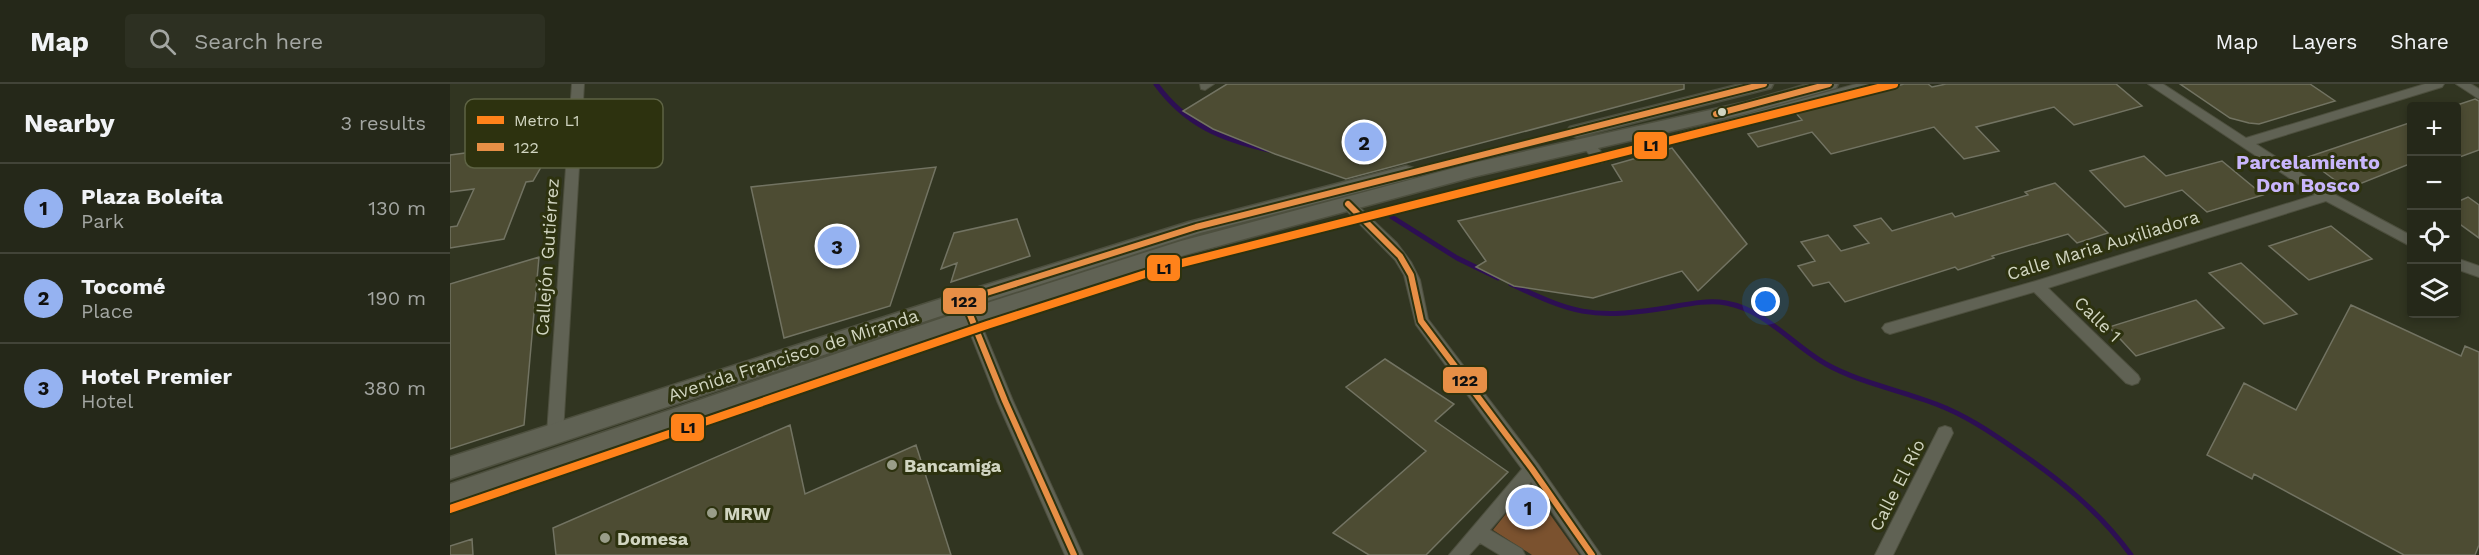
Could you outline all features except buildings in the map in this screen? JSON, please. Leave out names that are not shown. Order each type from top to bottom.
[{"type":"main road","name":"Avenida Francisco de Miranda","points":[[450,495],[1196,227],[1764,84]]},
{"type":"main road","name":"Avenida Francisco de Miranda","points":[[450,468],[555,433],[967,309],[1181,249],[1473,170],[1757,109],[1785,101],[1826,84]]},
{"type":"street","name":"Callejón Gutiérrez","points":[[577,99],[578,84]]},
{"type":"street","points":[[1826,84],[1867,85]]},
{"type":"street","points":[[2154,84],[2247,142],[2327,196],[2407,239]]},
{"type":"street","points":[[2247,142],[2438,84]]},
{"type":"street","points":[[2462,84],[2479,95]]},
{"type":"street","name":"Avenida Francisco de Miranda","points":[[1785,101],[1867,85]]},
{"type":"street","name":"Callejón Gutiérrez","points":[[555,433],[572,168]]},
{"type":"street","name":"Calle Maria Auxiliadora","points":[[1890,328],[2037,286],[2327,196]]},
{"type":"street","points":[[1348,204],[1405,262],[1412,278],[1415,306],[1421,321],[1532,469],[1592,555]]},
{"type":"street","points":[[2459,264],[2479,272]]},
{"type":"street","name":"Calle 1","points":[[2037,286],[2132,379]]},
{"type":"street","points":[[967,309],[1074,555]]},
{"type":"street","name":"Calle El Río","points":[[1884,555],[1945,433]]},
{"type":"street","points":[[1458,555],[1532,469]]},
{"type":"street","points":[[1477,532],[1516,555]]},
{"type":"shaded area","points":[[1529,485],[1579,555],[1532,555],[1493,530]]},
{"type":"waterway","points":[[1156,84],[1192,120],[1235,141],[1269,150]]},
{"type":"waterway","points":[[1392,217],[1457,258],[1498,278]]},
{"type":"waterway","points":[[1511,284],[1550,302],[1598,313],[1636,312],[1710,302],[1726,303],[1754,313],[1839,371],[1936,404],[1986,430],[2063,484],[2106,524],[2131,555]]},
{"type":"metro line","name":"L1","points":[[450,509],[987,325],[1170,266],[1894,84]]},
{"type":"transit line","name":"122","points":[[1074,555],[1005,401],[964,300],[1196,227],[1764,84]]},
{"type":"transit line","name":"122","points":[[1716,114],[1829,84]]},
{"type":"transit line","name":"122","points":[[1348,204],[1400,256],[1411,275],[1421,321],[1532,469],[1592,555]]},
{"type":"place","name":"Tocomé","points":[[1364,142]]},
{"type":"place","name":"Hotel Premier","points":[[837,246]]},
{"type":"place","name":"Bancamiga","points":[[892,465]]},
{"type":"place","name":"Plaza Boleíta","points":[[1528,507]]},
{"type":"place","name":"MRW","points":[[712,513]]},
{"type":"place","name":"Domesa","points":[[605,538]]},
{"type":"district","name":"Parcelamiento Don Bosco","points":[[2308,174]]}]
